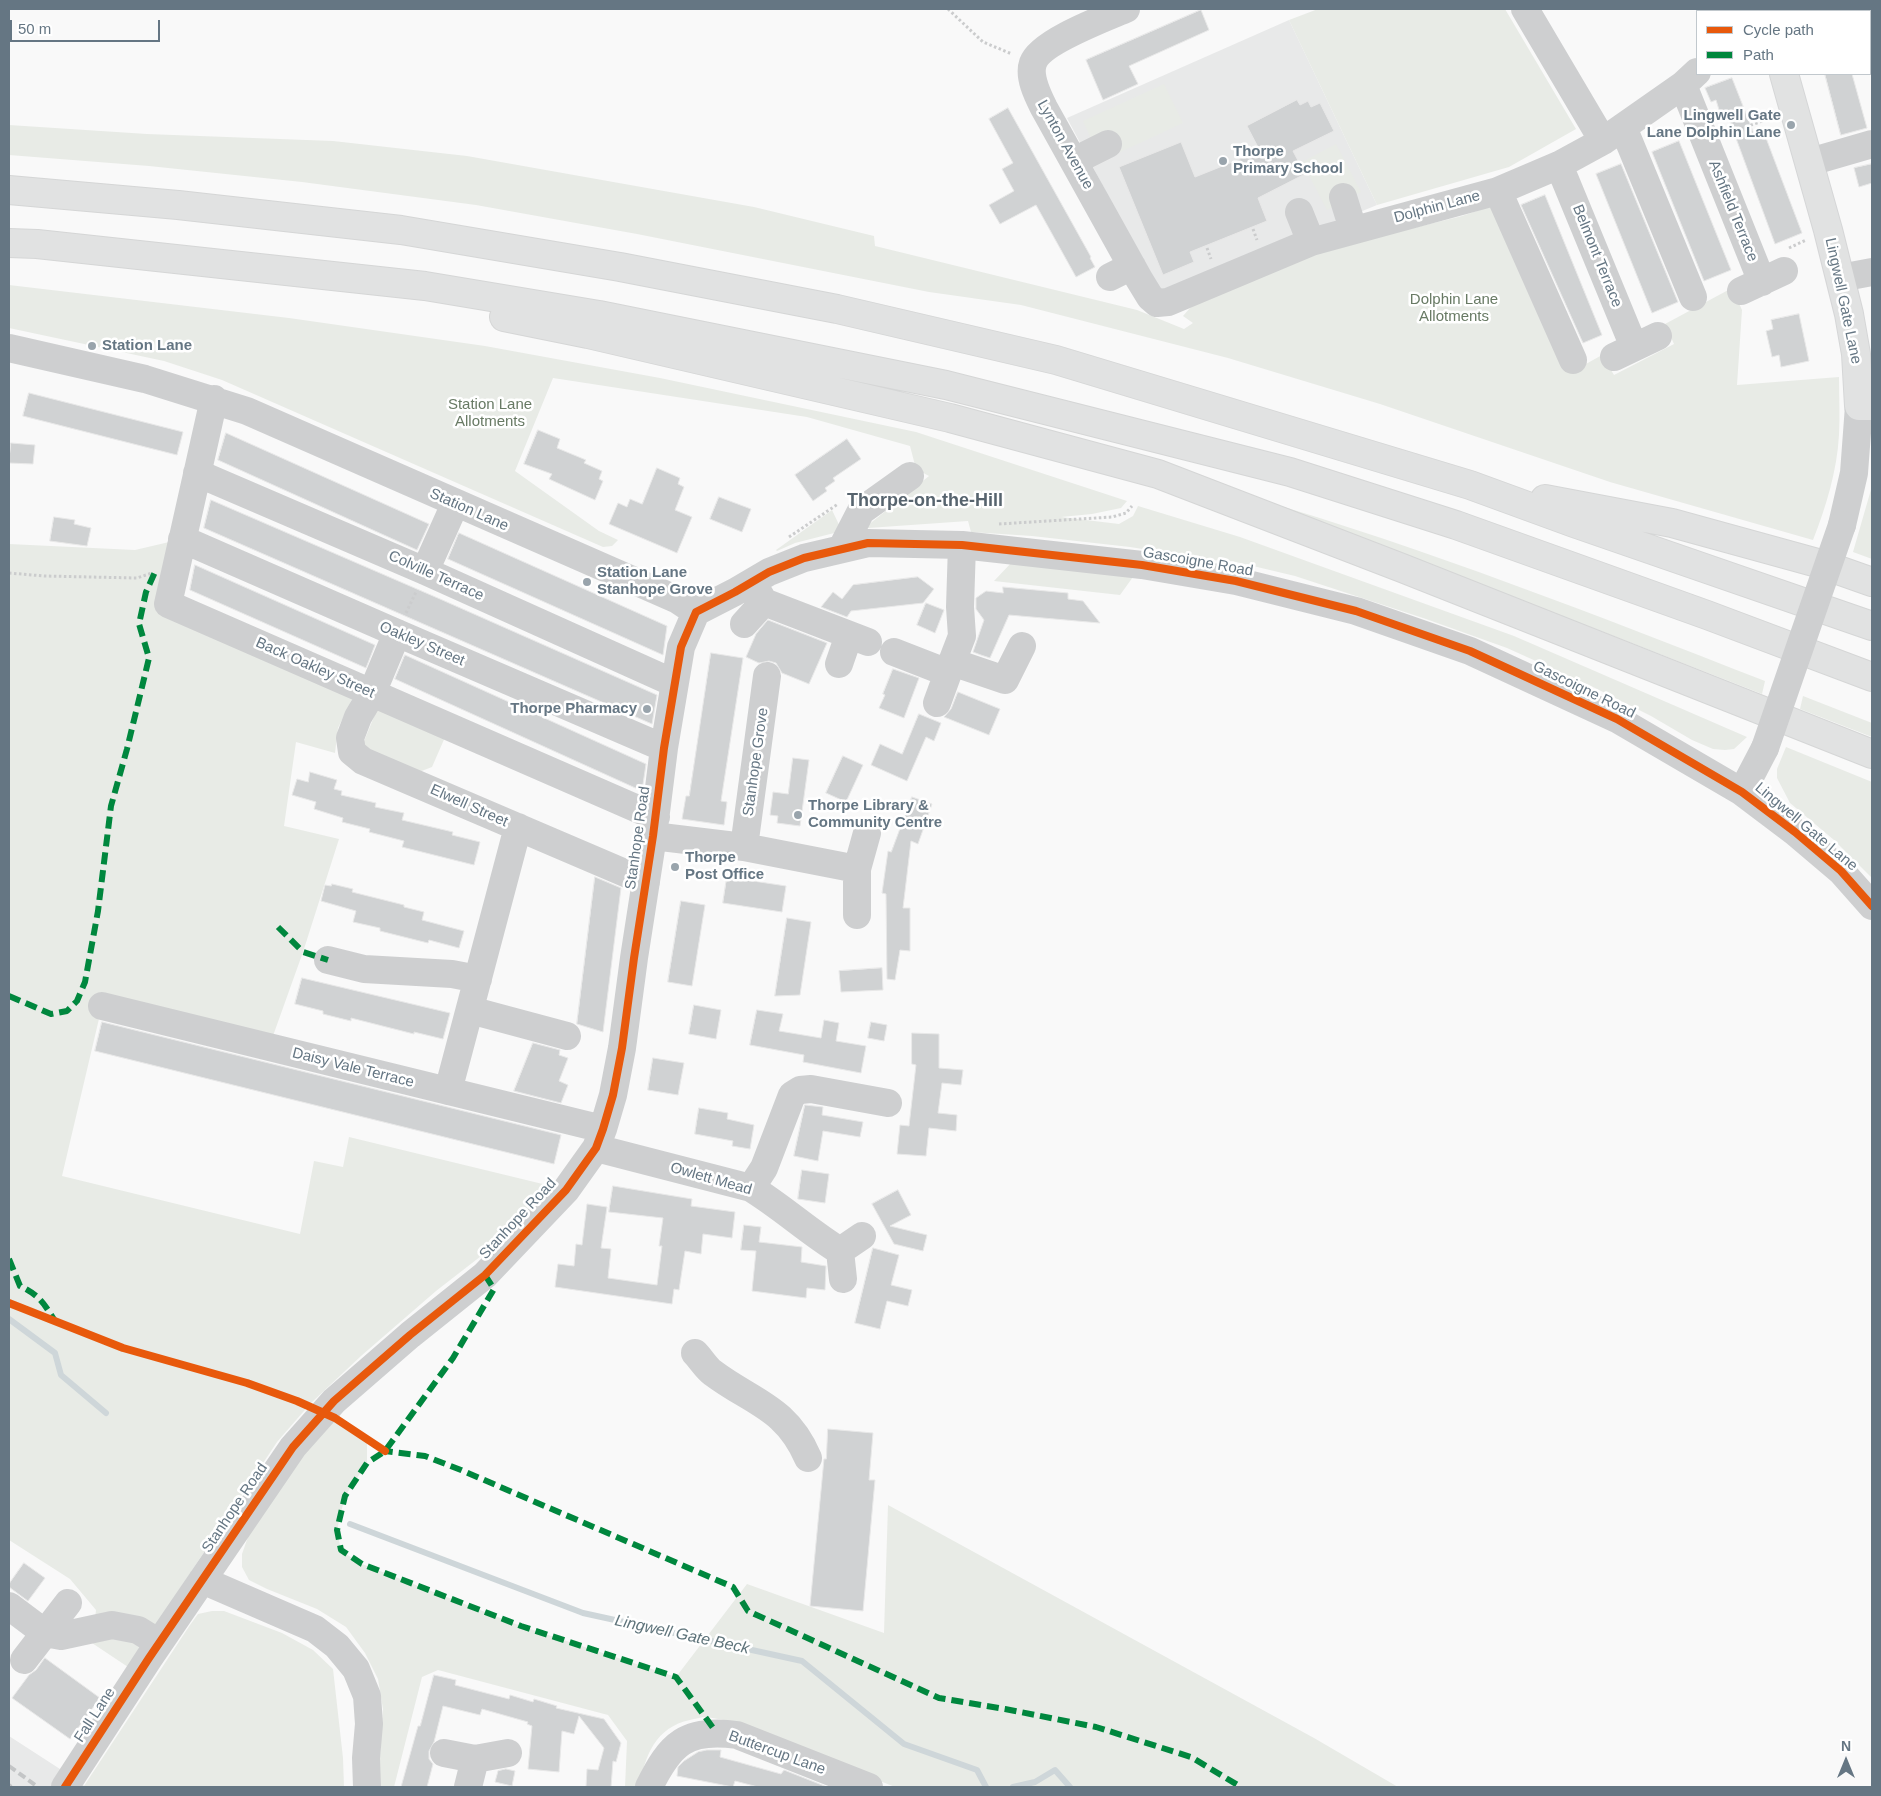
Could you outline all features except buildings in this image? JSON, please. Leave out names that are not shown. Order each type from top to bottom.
[{"type":"main road","name":"Lingwell Gate Lane","points":[[1784,75],[1810,162],[1840,278],[1866,406]]},
{"type":"main road","points":[[9,190],[178,205],[401,230],[620,267],[837,309],[1056,360],[1470,485],[1872,626]]},
{"type":"main road","points":[[9,243],[37,244],[426,286],[599,315],[946,385],[1271,467],[1456,525],[1707,615],[1872,677]]},
{"type":"main road","points":[[253,267],[598,337],[950,418],[1158,474],[1402,568],[1872,754]]},
{"type":"main road","points":[[1470,485],[1672,522],[1821,564],[1872,582]]},
{"type":"street","points":[[1033,63],[1043,50],[1061,38],[1126,9]]},
{"type":"street","points":[[1525,9],[1613,134],[1693,297]]},
{"type":"street","name":"Lynton Avenue","points":[[1033,63],[1032,76],[1038,96],[1074,161],[1121,272],[1157,303]]},
{"type":"street","name":"Dolphin Lane","points":[[1157,303],[1168,302],[1311,242],[1498,191],[1559,165],[1613,134],[1690,79]]},
{"type":"street","name":"Ashfield Terrace","points":[[1690,79],[1706,142],[1762,281]]},
{"type":"street","points":[[1074,161],[1108,144]]},
{"type":"street","points":[[1810,162],[1872,144]]},
{"type":"street","name":"Belmont Terrace","points":[[1559,165],[1624,352],[1658,336]]},
{"type":"street","points":[[1498,191],[1573,360]]},
{"type":"street","points":[[1343,197],[1353,229]]},
{"type":"street","points":[[1300,212],[1311,242]]},
{"type":"street","points":[[1840,278],[1872,272]]},
{"type":"street","name":"Station Lane","points":[[9,348],[145,379],[214,399],[247,411],[455,504],[678,600],[696,612]]},
{"type":"street","name":"Back Oakley Street","points":[[214,399],[168,604],[372,693],[655,826],[744,847],[857,869]]},
{"type":"street","name":"Lingwell Gate Lane","points":[[1866,406],[1842,525],[1765,748],[1742,792],[1796,832],[1842,871],[1871,903]]},
{"type":"street","name":"Colville Terrace","points":[[197,473],[426,571],[674,683]]},
{"type":"street","points":[[842,548],[861,511],[910,476]]},
{"type":"street","points":[[426,571],[455,504]]},
{"type":"street","name":"Oakley Street","points":[[182,539],[664,748]]},
{"type":"street","name":"Gascoigne Road","points":[[696,612],[758,592],[769,572],[804,558],[868,543],[962,545],[1142,565],[1236,581],[1356,611],[1470,651],[1617,719],[1742,792]]},
{"type":"street","points":[[937,703],[962,636],[960,607],[962,545]]},
{"type":"street","points":[[744,624],[758,592],[859,638],[839,664]]},
{"type":"street","points":[[674,683],[681,647],[696,612]]},
{"type":"street","points":[[372,693],[397,633]]},
{"type":"street","points":[[894,652],[1005,680],[1022,646]]},
{"type":"street","name":"Stanhope Grove","points":[[744,847],[767,676]]},
{"type":"street","name":"Stanhope Road","points":[[154,1651],[293,1447],[334,1401],[410,1335],[485,1276],[566,1190],[599,1139],[613,1095],[622,1048],[674,683]]},
{"type":"street","name":"Elwell Street","points":[[372,693],[358,717],[350,738],[352,752],[363,761],[646,882]]},
{"type":"street","points":[[448,1091],[518,827]]},
{"type":"street","points":[[857,915],[857,869],[867,834]]},
{"type":"street","points":[[328,960],[364,969],[452,974],[478,979]]},
{"type":"street","name":"Daisy Vale Terrace","points":[[102,1006],[448,1091],[599,1139]]},
{"type":"street","points":[[470,1010],[567,1036]]},
{"type":"street","points":[[751,1188],[764,1168],[792,1095],[800,1090],[811,1089],[888,1102]]},
{"type":"street","name":"Owlett Mead","points":[[599,1139],[751,1188],[772,1201],[819,1238],[840,1251]]},
{"type":"street","points":[[843,1279],[840,1251],[862,1236]]},
{"type":"street","points":[[695,1353],[712,1372],[760,1401],[780,1417],[800,1439],[808,1458]]},
{"type":"street","points":[[202,1580],[315,1629],[337,1646],[356,1669],[368,1696],[367,1787]]},
{"type":"street","points":[[17,1669],[68,1603]]},
{"type":"street","points":[[11,1612],[45,1633],[61,1636],[112,1625],[138,1630],[154,1651]]},
{"type":"street","name":"Fall Lane","points":[[65,1787],[154,1651]]},
{"type":"street","name":"Buttercup Lane","points":[[649,1787],[661,1763],[676,1746],[698,1734],[716,1732],[737,1734],[869,1787]]},
{"type":"street","points":[[444,1753],[475,1760],[508,1753]]},
{"type":"street","points":[[468,1787],[475,1760]]},
{"type":"path","points":[[948,9],[983,42],[1033,63]]},
{"type":"path","points":[[1706,142],[1794,109]]},
{"type":"path","points":[[788,537],[851,495],[861,511]]},
{"type":"path","points":[[9,573],[44,576],[137,578],[175,568]]},
{"type":"path","points":[[397,633],[426,571]]},
{"type":"shaded area","name":"Thorpe Primary School","points":[[1289,20],[1377,205],[1160,294],[1067,118]]},
{"type":"shaded area","points":[[9,1736],[60,1769],[86,1787],[9,1787]]},
{"type":"green space","points":[[1318,9],[1505,9],[1576,129],[1509,167],[1377,205],[1289,20]]},
{"type":"green space","points":[[1164,84],[1183,123],[1101,161],[1083,121]]},
{"type":"green space","name":"Dolphin Lane Allotments","points":[[9,125],[147,134],[333,141],[467,156],[754,207],[874,236],[875,246],[1137,310],[1184,329],[1193,323],[1183,316],[1190,308],[1202,301],[1301,260],[1340,246],[1462,216],[1503,202],[1577,369],[1602,355],[1614,375],[1674,344],[1665,324],[1732,288],[1742,310],[1737,385],[1839,377],[1839,428],[1836,462],[1826,502],[1813,540],[1610,482],[1380,404],[1228,358],[1021,305],[929,292],[637,234],[476,205],[302,182],[149,166],[9,155]]},
{"type":"green space","points":[[1336,144],[1361,192],[1327,210],[1302,162]]},
{"type":"green space","name":"Station Lane Allotments","points":[[9,285],[289,318],[485,346],[660,378],[916,432],[1127,501],[1121,508],[1092,514],[1061,517],[1119,524],[1133,516],[1138,506],[1240,537],[1514,636],[1747,737],[1734,749],[1713,749],[1692,740],[1651,716],[1589,685],[1507,648],[1295,576],[1232,561],[1211,560],[1130,547],[1032,536],[971,532],[968,521],[868,528],[867,526],[929,476],[916,469],[910,446],[807,417],[553,378],[515,471],[599,531],[618,540],[612,546],[603,547],[222,380],[164,361],[9,328]]},
{"type":"green space","points":[[1872,486],[1872,559],[1853,552]]},
{"type":"green space","points":[[1254,498],[1448,561],[1765,681],[1762,694],[1529,603]]},
{"type":"green space","points":[[832,510],[842,531],[776,550]]},
{"type":"green space","points":[[182,539],[168,604],[358,687],[338,728],[335,753],[296,742],[284,826],[339,839],[303,952],[269,1047],[102,1006],[62,1176],[300,1234],[314,1161],[343,1167],[349,1137],[555,1187],[512,1232],[436,1291],[361,1356],[310,1404],[277,1442],[128,1667],[92,1643],[96,1610],[70,1579],[9,1540],[9,544],[135,550]]},
{"type":"green space","points":[[1012,562],[1133,577],[1120,595],[994,581]]},
{"type":"green space","points":[[1803,696],[1872,723],[1872,737],[1800,709]]},
{"type":"green space","points":[[378,707],[446,735],[432,767],[419,772],[362,746]]},
{"type":"green space","points":[[1786,747],[1872,782],[1872,878],[1834,840],[1790,803],[1777,778],[1777,769]]},
{"type":"green space","points":[[335,1418],[367,1439],[367,1463],[345,1496],[337,1530],[341,1551],[362,1564],[521,1626],[676,1677],[747,1584],[884,1633],[888,1505],[1314,1738],[1398,1787],[895,1787],[733,1722],[706,1717],[690,1720],[668,1729],[660,1736],[649,1754],[640,1787],[625,1787],[627,1741],[608,1715],[438,1670],[422,1677],[394,1787],[378,1787],[383,1709],[378,1679],[365,1653],[346,1627],[317,1609],[249,1580],[242,1567],[242,1554],[249,1534],[300,1457]]},
{"type":"green space","points":[[224,1611],[282,1633],[313,1650],[333,1669],[343,1758],[344,1787],[84,1786],[198,1614]]},
{"type":"waterway","points":[[9,1319],[55,1353],[61,1375],[106,1413]]},
{"type":"waterway","name":"Lingwell Gate Beck","points":[[350,1524],[583,1613],[802,1661],[904,1744],[977,1770],[986,1787]]},
{"type":"waterway","name":"Lingwell Gate Beck","points":[[1013,1787],[1035,1782],[1055,1770],[1070,1787]]},
{"type":"railway","points":[[9,1766],[38,1787]]},
{"type":"marked path","points":[[9,996],[51,1014],[67,1011],[77,1001],[85,982],[98,911],[111,806],[149,658],[139,624],[146,592],[155,572]]},
{"type":"marked path","points":[[278,927],[303,952],[328,960]]},
{"type":"marked path","points":[[9,1259],[20,1286],[40,1300],[55,1321]]},
{"type":"marked path","points":[[485,1275],[494,1289],[453,1358],[385,1451],[367,1463],[345,1496],[337,1530],[341,1550],[362,1564],[521,1626],[676,1677],[716,1732]]},
{"type":"marked path","points":[[382,1448],[385,1451],[425,1456],[461,1470],[733,1587],[748,1611],[939,1698],[1096,1727],[1191,1757],[1241,1787]]},
{"type":"cycle path","points":[[65,1787],[149,1658],[293,1447],[334,1401],[410,1335],[485,1275],[566,1190],[596,1148],[613,1095],[622,1048],[664,748],[681,647],[696,612],[769,572],[804,558],[868,543],[962,545],[1142,565],[1236,581],[1356,611],[1470,651],[1617,719],[1742,792],[1795,832],[1841,871],[1872,906]]},
{"type":"cycle path","points":[[9,1303],[123,1348],[247,1383],[297,1401],[335,1418],[385,1451]]},
{"type":"place","name":"Lingwell Gate Lane Dolphin Lane","points":[[1791,125]]},
{"type":"place","name":"Thorpe Primary School","points":[[1223,161]]},
{"type":"place","name":"Station Lane","points":[[92,346]]},
{"type":"place","name":"Station Lane Stanhope Grove","points":[[587,582]]},
{"type":"place","name":"Thorpe Pharmacy","points":[[647,709]]},
{"type":"place","name":"Thorpe Library & Community Centre","points":[[798,815]]},
{"type":"place","name":"Thorpe Post Office","points":[[675,867]]},
{"type":"district","name":"Thorpe-on-the-Hill","points":[[925,501]]}]
